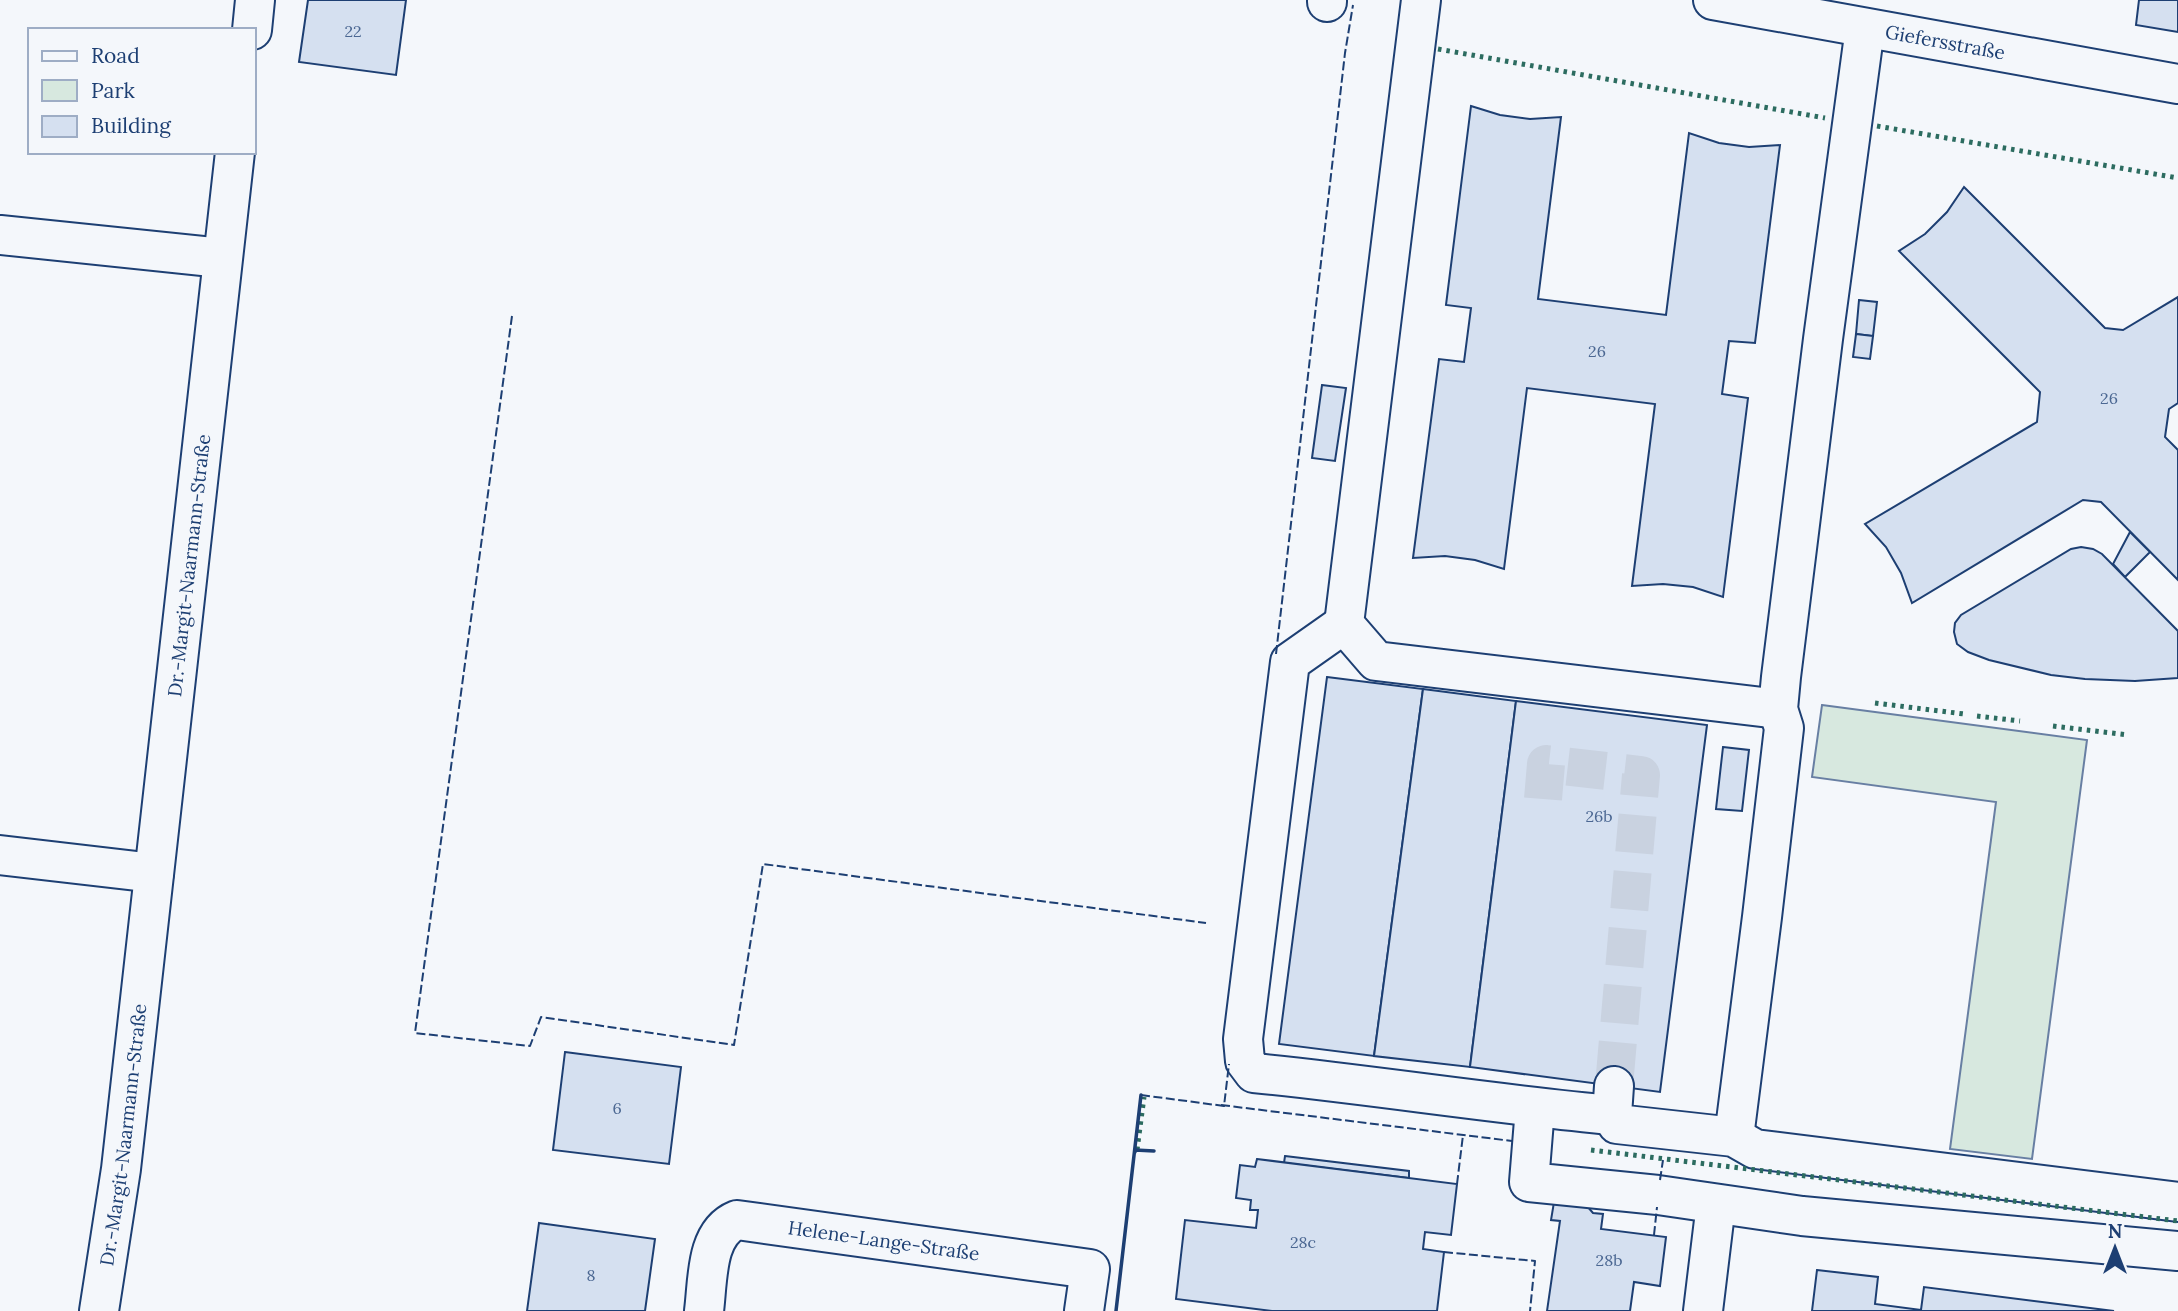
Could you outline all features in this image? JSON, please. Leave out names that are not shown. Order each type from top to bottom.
[{"type":"street","points":[[252,28],[256,0]]},
{"type":"street","points":[[1421,0],[1344,624],[1290,662],[1242,1039],[1245,1061],[1254,1073],[1354,1083],[1535,1108],[1613,1100],[1618,1124],[1734,1137],[1755,1149],[2178,1202]]},
{"type":"street","name":"Giefersstraße","points":[[1713,0],[2178,84]]},
{"type":"street","points":[[1734,1137],[1784,728],[1778,709],[1823,340],[1865,29]]},
{"type":"street","name":"Dr.-Margit-Naarmann-Straße","points":[[99,1311],[121,1169],[236,154]]},
{"type":"street","points":[[0,235],[222,258]]},
{"type":"street","points":[[1344,624],[1376,661],[1778,709]]},
{"type":"street","points":[[0,855],[154,873]]},
{"type":"street","points":[[1535,1108],[1529,1182],[1658,1195],[1802,1216],[2178,1251]]},
{"type":"street","points":[[1703,1311],[1716,1204]]},
{"type":"street","name":"Helene-Lange-Straße","points":[[704,1311],[713,1246],[724,1226],[737,1220],[1090,1269],[1084,1311]]},
{"type":"green space","points":[[1822,705],[2087,740],[2032,1159],[1950,1149],[1996,802],[1812,777]]},
{"type":"building","points":[[308,0],[406,0],[396,75],[299,62]]},
{"type":"building","points":[[2139,0],[2178,0],[2178,32],[2136,25]]},
{"type":"building","points":[[1471,106],[1500,115],[1530,119],[1561,117],[1538,299],[1666,315],[1689,133],[1719,143],[1749,147],[1780,145],[1755,343],[1729,341],[1722,394],[1748,398],[1723,597],[1693,587],[1663,584],[1632,586],[1655,404],[1527,388],[1504,569],[1475,560],[1445,556],[1413,558],[1439,359],[1464,362],[1471,308],[1446,305]]},
{"type":"building","points":[[1964,187],[2105,328],[2123,330],[2178,297],[2178,403],[2169,409],[2165,437],[2178,450],[2178,580],[2101,502],[2083,500],[1912,603],[1901,573],[1886,547],[1865,524],[2037,422],[2040,392],[1899,251],[1925,234],[1947,212]]},
{"type":"building","points":[[1859,300],[1877,302],[1873,336],[1856,334]]},
{"type":"building","points":[[1856,334],[1873,336],[1870,359],[1853,357]]},
{"type":"building","points":[[1322,385],[1346,388],[1335,461],[1312,458]]},
{"type":"building","points":[[2130,532],[2150,552],[2125,577],[2113,564]]},
{"type":"building","points":[[2081,547],[2102,554],[2178,631],[2178,678],[2135,681],[2051,675],[1989,660],[1968,652],[1957,644],[1955,623],[1961,615],[2071,549]]},
{"type":"building","points":[[1327,677],[1423,689],[1374,1056],[1279,1044]]},
{"type":"building","points":[[1423,689],[1516,701],[1470,1067],[1374,1056]]},
{"type":"building","points":[[1516,701],[1707,725],[1660,1092],[1470,1067]]},
{"type":"building","points":[[1723,747],[1749,750],[1742,811],[1716,809]]},
{"type":"building","points":[[565,1052],[681,1067],[669,1164],[553,1150]]},
{"type":"building","points":[[1285,1156],[1409,1171],[1409,1178],[1284,1163]]},
{"type":"building","points":[[1257,1159],[1457,1184],[1451,1235],[1425,1232],[1423,1249],[1444,1252],[1437,1311],[1272,1311],[1176,1299],[1185,1220],[1256,1228],[1258,1210],[1250,1210],[1251,1200],[1236,1198],[1240,1165],[1255,1167]]},
{"type":"building","points":[[1554,1202],[1587,1206],[1593,1213],[1603,1214],[1601,1229],[1666,1237],[1660,1286],[1634,1282],[1630,1311],[1547,1311],[1560,1221],[1551,1220]]},
{"type":"building","points":[[539,1223],[655,1239],[645,1311],[527,1311]]},
{"type":"building","points":[[1817,1270],[1878,1277],[1875,1304],[1921,1310],[1924,1287],[2114,1311],[1812,1311]]},
{"type":"tunnel","points":[[1543,799],[1546,764],[1641,775],[1614,1086]]},
{"type":"hedge","points":[[1438,49],[1825,118]]},
{"type":"hedge","points":[[1877,126],[2178,178]]},
{"type":"hedge","points":[[1875,703],[1964,714]]},
{"type":"hedge","points":[[1977,716],[2020,721]]},
{"type":"hedge","points":[[2053,726],[2128,735]]},
{"type":"hedge","points":[[1137,1150],[1144,1097]]},
{"type":"hedge","points":[[1591,1150],[2178,1221]]},
{"type":"fence","points":[[1276,654],[1345,53],[1353,5]]},
{"type":"fence","points":[[512,316],[415,1033],[530,1046],[541,1017],[734,1045],[763,864],[1206,923]]},
{"type":"fence","points":[[1141,1095],[1224,1106],[1229,1064]]},
{"type":"fence","points":[[1221,1105],[1512,1141]]},
{"type":"fence","points":[[1457,1184],[1463,1135]]},
{"type":"fence","points":[[1660,1180],[1663,1160]]},
{"type":"fence","points":[[1654,1235],[1657,1207]]},
{"type":"fence","points":[[1444,1252],[1535,1261],[1530,1311]]},
{"type":"wall","points":[[1116,1311],[1141,1095]]},
{"type":"wall","points":[[1135,1152],[1154,1151]]}]
